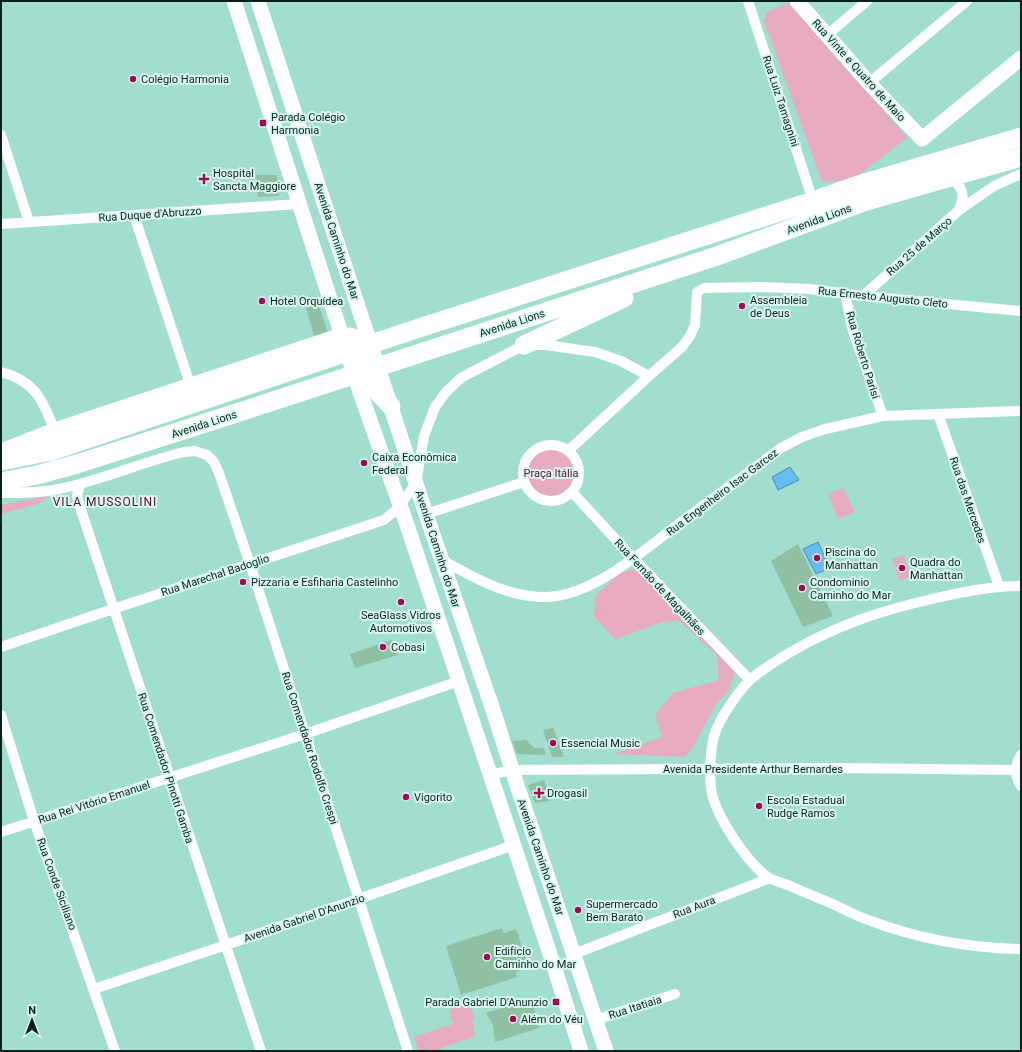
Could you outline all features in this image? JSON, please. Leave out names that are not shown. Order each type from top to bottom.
[{"type":"highway","name":"Avenida Lions","points":[[1,462],[34,455],[71,444],[413,330],[813,201],[861,184],[1021,137]]},
{"type":"highway","name":"Avenida Lions","points":[[1,482],[37,475],[85,462],[717,256],[866,201],[1021,157]]},
{"type":"highway","points":[[955,176],[1021,169]]},
{"type":"highway","points":[[524,345],[717,256]]},
{"type":"highway","points":[[1,453],[55,432],[191,387],[353,340],[372,387],[391,406]]},
{"type":"main road","points":[[234,1],[299,204],[353,340]]},
{"type":"main road","name":"Avenida Caminho do Mar","points":[[258,1],[353,340]]},
{"type":"main road","name":"Rua Vinte e Quatro de Maio","points":[[796,1],[922,139],[1021,58]]},
{"type":"main road","name":"Avenida Caminho do Mar","points":[[372,387],[401,505],[581,1051]]},
{"type":"main road","name":"Avenida Caminho do Mar","points":[[391,406],[606,1051]]},
{"type":"street","name":"Rua Luiz Tamagnini","points":[[748,1],[813,201]]},
{"type":"street","points":[[827,35],[867,1]]},
{"type":"street","points":[[870,83],[967,1]]},
{"type":"street","points":[[1,135],[29,222]]},
{"type":"street","name":"Rua 25 de Março","points":[[863,296],[958,211],[994,186],[1021,174]]},
{"type":"street","name":"Rua 25 de Março","points":[[955,176],[957,184],[961,189],[962,201],[958,211]]},
{"type":"street","name":"Rua Duque d'Abruzzo","points":[[1,224],[299,204]]},
{"type":"street","points":[[134,215],[191,387]]},
{"type":"street","name":"Rua Ernesto Augusto Cleto","points":[[648,376],[677,352],[690,336],[696,319],[697,292],[708,288],[760,286],[810,289],[863,296],[1021,311]]},
{"type":"street","name":"Rua Roberto Parisi","points":[[845,294],[853,331],[883,416]]},
{"type":"street","points":[[416,484],[424,436],[431,415],[440,399],[461,378],[524,345],[564,347],[595,352],[621,361],[648,376],[568,451]]},
{"type":"street","points":[[1,372],[24,381],[36,392],[45,406],[55,432]]},
{"type":"street","name":"Rua Engenheiro Isac Garcez","points":[[442,560],[493,587],[519,594],[544,597],[560,595],[588,586],[633,558],[781,448],[802,437],[825,429],[883,416],[1021,411]]},
{"type":"street","name":"Rua das Mercedes","points":[[938,414],[999,586]]},
{"type":"street","points":[[552,445],[568,451],[578,466],[579,475],[577,484],[572,492],[558,501],[549,502],[533,496],[527,489],[524,482],[524,464],[528,456],[543,446],[552,445]]},
{"type":"street","name":"Rua Comendador Rodolfo Crespi","points":[[80,484],[170,455],[189,451],[202,452],[212,458],[250,564],[408,1051]]},
{"type":"street","points":[[426,514],[524,482]]},
{"type":"street","points":[[1,493],[41,492],[80,484]]},
{"type":"street","name":"Rua Comendador Pinotti Gamba","points":[[80,484],[77,496],[80,507],[261,1051]]},
{"type":"street","name":"Rua Marechal Badoglio","points":[[1,647],[377,523],[390,516],[401,505],[416,484]]},
{"type":"street","name":"Rua Fernão de Magalhães","points":[[572,492],[750,680]]},
{"type":"street","points":[[1021,586],[999,586],[951,594],[863,618],[827,633],[776,661],[750,680],[722,717],[714,736],[710,769],[710,785],[720,816],[731,834],[748,856],[770,878],[870,921],[914,935],[943,942],[974,946],[1021,949]]},
{"type":"street","name":"Rua Rei Vitório Emanuel","points":[[1,832],[305,734],[459,681]]},
{"type":"street","name":"Rua Conde Siciliano","points":[[1,715],[34,821],[115,1051]]},
{"type":"street","points":[[1021,755],[1015,770],[1021,786]]},
{"type":"street","name":"Avenida Presidente Arthur Bernardes","points":[[490,775],[512,770],[846,768],[1015,770]]},
{"type":"street","name":"Avenida Gabriel D'Anunzio","points":[[94,989],[514,845]]},
{"type":"street","name":"Rua Aura","points":[[574,954],[770,878]]},
{"type":"street","name":"Rua Itatiaia","points":[[595,1020],[676,994]]},
{"type":"green space","points":[[792,2],[907,138],[852,180],[822,182],[764,21],[767,12]]},
{"type":"green space","name":"Praça Itália","points":[[551,449],[560,451],[568,456],[573,464],[575,473],[573,482],[568,490],[560,495],[551,497],[542,495],[534,490],[529,482],[527,473],[529,464],[534,456],[542,451]]},
{"type":"green space","points":[[843,488],[855,512],[838,519],[828,494]]},
{"type":"green space","points":[[49,496],[38,504],[1,514],[1,505]]},
{"type":"green space","name":"Quadra do Manhattan","points":[[904,555],[911,577],[899,580],[892,559]]},
{"type":"green space","points":[[647,566],[739,660],[729,690],[716,704],[693,747],[685,757],[614,754],[662,737],[655,715],[673,693],[719,680],[717,655],[678,620],[660,623],[616,639],[594,616],[596,595],[620,573]]},
{"type":"green space","points":[[469,1004],[475,1018],[472,1019],[475,1036],[434,1051],[419,1051],[414,1037],[453,1024],[449,1010]]},
{"type":"water","points":[[790,467],[799,480],[778,490],[772,477]]},
{"type":"water","name":"Piscina do Manhattan","points":[[818,542],[830,568],[816,574],[803,549]]},
{"type":"building","points":[[256,175],[277,175],[279,196],[258,197]]},
{"type":"building","points":[[316,296],[328,333],[314,336],[304,300]]},
{"type":"building","name":"Condominio Caminho do Mar","points":[[798,544],[833,616],[803,627],[771,561]]},
{"type":"building","name":"Cobasi","points":[[391,640],[398,655],[355,668],[350,654]]},
{"type":"building","name":"Essencial Music","points":[[553,728],[564,757],[552,757],[543,730]]},
{"type":"building","points":[[526,740],[534,748],[544,748],[546,755],[517,754],[512,741]]},
{"type":"building","name":"Drogasil","points":[[544,780],[550,801],[535,803],[528,785]]},
{"type":"building","name":"Edifício Caminho do Mar","points":[[502,928],[504,933],[516,929],[529,967],[516,972],[517,977],[461,995],[446,946]]},
{"type":"building","name":"Além do Véu","points":[[532,999],[539,1028],[495,1042],[493,1025],[486,1013]]},
{"type":"place","name":"Colégio Harmonia","points":[[133,79]]},
{"type":"place","name":"Parada Colégio Harmonia","points":[[263,123]]},
{"type":"place","name":"Hospital Sancta Maggiore","points":[[204,179]]},
{"type":"place","name":"Hotel Orquídea","points":[[262,301]]},
{"type":"place","name":"Assembleia de Deus","points":[[742,306]]},
{"type":"place","name":"Caixa Econômica Federal","points":[[364,463]]},
{"type":"place","name":"Piscina do Manhattan","points":[[817,558]]},
{"type":"place","name":"Quadra do Manhattan","points":[[902,568]]},
{"type":"place","name":"Pizzaria e Esfiharia Castelinho","points":[[243,582]]},
{"type":"place","name":"Condominio Caminho do Mar","points":[[802,588]]},
{"type":"place","name":"SeaGlass Vidros Automotivos","points":[[401,602]]},
{"type":"place","name":"Cobasi","points":[[383,647]]},
{"type":"place","name":"Essencial Music","points":[[553,743]]},
{"type":"place","name":"Drogasil","points":[[539,793]]},
{"type":"place","name":"Vigorito","points":[[406,797]]},
{"type":"place","name":"Escola Estadual Rudge Ramos","points":[[759,806]]},
{"type":"place","name":"Supermercado Bem Barato","points":[[578,910]]},
{"type":"place","name":"Edifício Caminho do Mar","points":[[487,957]]},
{"type":"place","name":"Parada Gabriel D'Anunzio","points":[[556,1002]]},
{"type":"place","name":"Além do Véu","points":[[513,1019]]},
{"type":"district","name":"VILA MUSSOLINI","points":[[105,502]]}]
